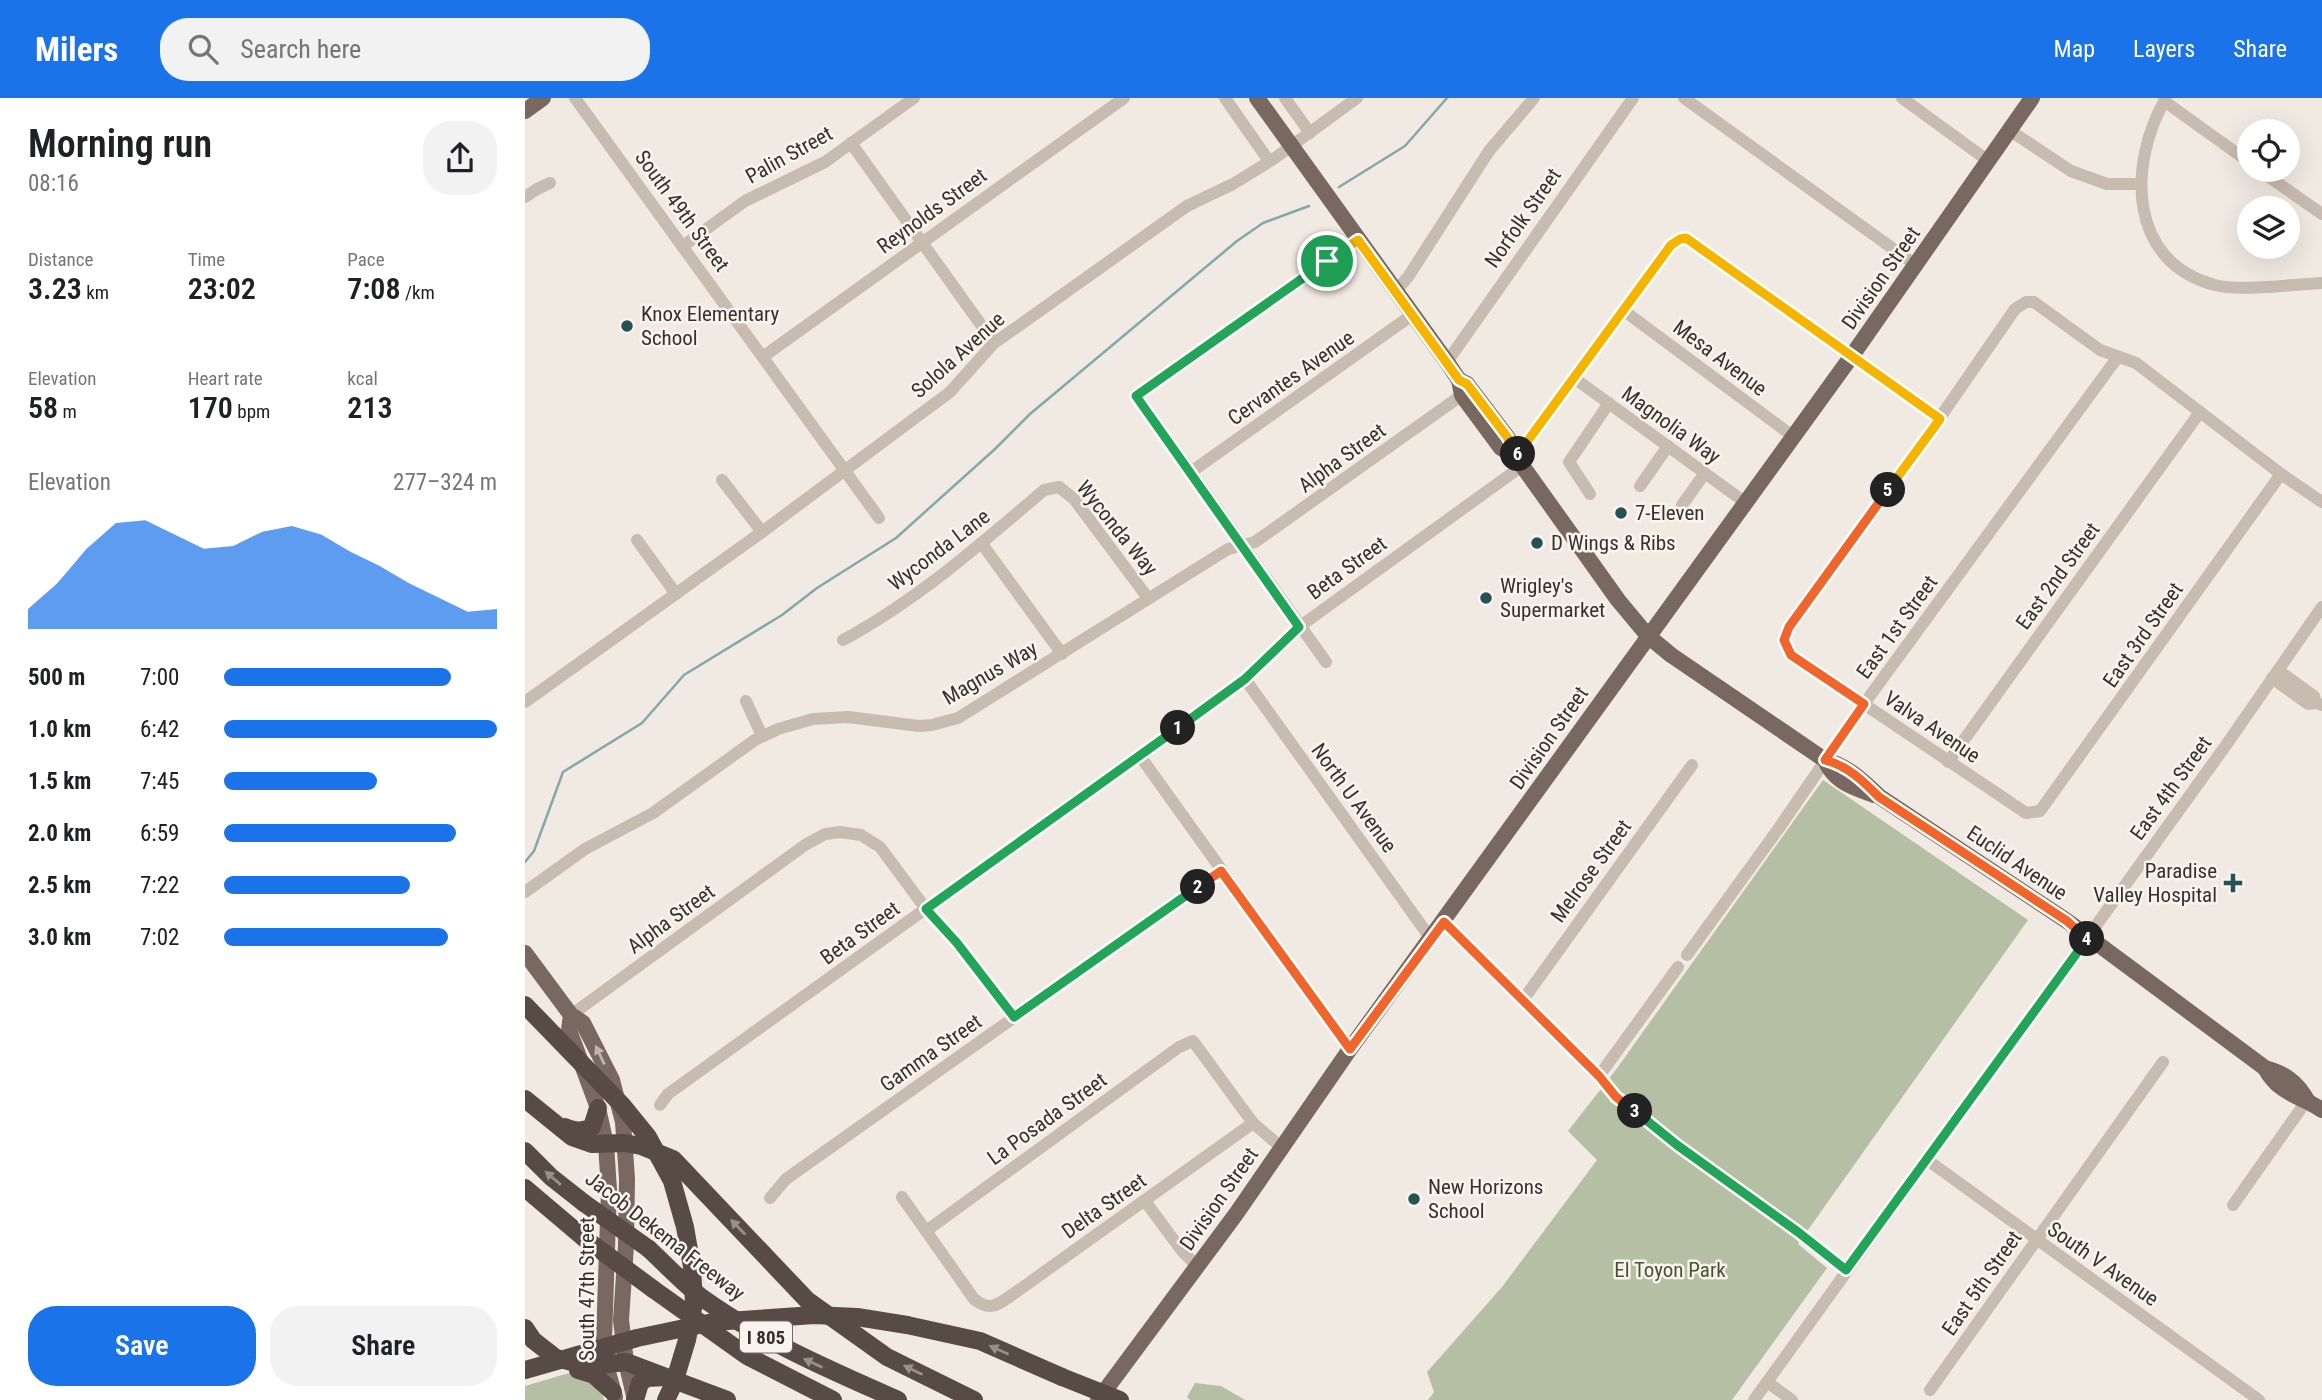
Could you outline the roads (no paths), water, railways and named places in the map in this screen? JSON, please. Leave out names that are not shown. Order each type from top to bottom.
[{"type":"highway","points":[[525,1005],[622,1105],[648,1137],[672,1181],[685,1227],[692,1267],[694,1303],[687,1340],[666,1400]]},
{"type":"highway","points":[[525,1100],[572,1137],[591,1144],[625,1143],[641,1146],[673,1159],[807,1300],[887,1357],[974,1400]]},
{"type":"highway","points":[[552,1122],[573,1131],[584,1131],[592,1127],[598,1108]]},
{"type":"highway","name":"Jacob Dekema Freeway","points":[[525,1152],[584,1203],[649,1249],[700,1295],[749,1328],[799,1356],[898,1400]]},
{"type":"highway","name":"I 805","points":[[525,1188],[584,1238],[747,1356],[833,1400]]},
{"type":"highway","points":[[525,1370],[637,1338],[713,1322],[814,1315],[857,1317],[979,1341],[1119,1400]]},
{"type":"highway","points":[[525,1328],[533,1340],[556,1358],[594,1375],[614,1396]]},
{"type":"highway","points":[[556,1358],[588,1366],[626,1362],[727,1400]]},
{"type":"highway","points":[[635,1400],[640,1382],[647,1378],[668,1377]]},
{"type":"main road","points":[[525,111],[543,98]]},
{"type":"main road","name":"Euclid Avenue","points":[[1257,98],[1447,362],[1461,388],[1467,384],[1477,396],[1508,438],[1519,462],[1604,581],[1648,636],[1671,655],[1825,760],[1836,777],[1852,787],[1879,797],[2067,921],[2265,1068],[2279,1072],[2296,1084],[2307,1100],[2322,1110]]},
{"type":"main road","name":"Division Street","points":[[1098,1400],[1917,266],[1987,160],[2032,98]]},
{"type":"main road","name":"South 47th Street","points":[[525,953],[571,1015],[583,1023],[612,1080],[623,1122],[627,1179],[621,1320],[626,1362],[635,1400]]},
{"type":"main road","name":"South 47th Street","points":[[571,1015],[569,1030],[598,1108],[606,1144],[609,1190],[604,1340],[606,1364],[614,1396]]},
{"type":"street","name":"South 49th Street","points":[[575,98],[879,518]]},
{"type":"street","name":"Palin Street","points":[[683,246],[737,206],[825,162],[914,98]]},
{"type":"street","name":"Reynolds Street","points":[[764,356],[1123,98]]},
{"type":"street","points":[[1225,98],[1269,161]]},
{"type":"street","points":[[1285,98],[1310,133]]},
{"type":"street","name":"Solola Avenue","points":[[525,702],[762,532],[950,392],[994,344],[1188,206],[1233,184],[1292,147],[1357,98]]},
{"type":"street","points":[[1395,292],[1408,277],[1489,151],[1534,98]]},
{"type":"street","name":"Norfolk Street","points":[[1447,362],[1633,98]]},
{"type":"street","points":[[1684,98],[1917,266]]},
{"type":"street","points":[[1902,98],[1987,160]]},
{"type":"street","points":[[2237,153],[2165,99],[2148,136],[2141,184],[2144,217],[2153,238],[2174,264],[2194,277],[2227,288],[2322,283]]},
{"type":"street","points":[[2009,130],[2071,171],[2107,184],[2141,184]]},
{"type":"street","points":[[851,144],[994,344]]},
{"type":"street","points":[[2276,182],[2322,214]]},
{"type":"street","points":[[525,197],[549,183]]},
{"type":"street","name":"Beta Street","points":[[660,1105],[673,1090],[1245,679],[1299,627],[1519,462],[1623,310],[1671,245],[1680,239],[1686,238],[1851,357]]},
{"type":"street","points":[[1326,662],[1136,396],[1358,240]]},
{"type":"street","points":[[1851,357],[1940,419],[2015,309],[2026,302],[2035,302],[2100,350],[2136,363],[2281,474],[2322,502]]},
{"type":"street","name":"Mesa Avenue","points":[[1623,310],[1794,437]]},
{"type":"street","name":"Cervantes Avenue","points":[[1191,472],[1412,315]]},
{"type":"street","name":"East 1st Street","points":[[1687,954],[1779,828],[1864,704],[2117,358]]},
{"type":"street","name":"Magnolia Way","points":[[1574,378],[1746,503]]},
{"type":"street","name":"Alpha Street","points":[[1242,546],[1255,542],[1461,388]]},
{"type":"street","points":[[1590,494],[1569,462],[1609,403]]},
{"type":"street","name":"East 2nd Street","points":[[1948,762],[2200,412]]},
{"type":"street","name":"Valva Avenue","points":[[1940,419],[1789,627],[1784,640],[1791,655],[1948,762],[2026,813],[2032,813]]},
{"type":"street","points":[[1640,486],[1668,446]]},
{"type":"street","points":[[1682,505],[1705,473]]},
{"type":"street","name":"East 3rd Street","points":[[2032,813],[2040,811],[2046,805],[2281,474]]},
{"type":"street","points":[[722,480],[762,532]]},
{"type":"street","name":"Wyconda Lane","points":[[843,640],[911,597],[982,544],[1044,489],[1054,487]]},
{"type":"street","name":"Wyconda Way","points":[[1054,487],[1059,487],[1074,499],[1148,598]]},
{"type":"street","points":[[637,540],[676,594]]},
{"type":"street","points":[[982,544],[1062,654]]},
{"type":"street","name":"Magnus Way","points":[[525,892],[585,849],[653,813],[762,736],[812,719],[848,717],[919,726],[958,718],[1228,549],[1242,546]]},
{"type":"street","name":"East 4th Street","points":[[1754,1400],[2322,607]]},
{"type":"street","points":[[2275,674],[2308,704],[2319,704]]},
{"type":"street","name":"North U Avenue","points":[[1245,679],[1431,939]]},
{"type":"street","points":[[746,701],[762,736]]},
{"type":"street","points":[[1140,756],[1350,1049]]},
{"type":"street","name":"Melrose Street","points":[[1523,1000],[1692,765]]},
{"type":"street","name":"Alpha Street","points":[[571,1015],[793,853],[825,834],[848,832],[867,838],[886,853],[926,909],[957,943],[1014,1017]]},
{"type":"street","name":"Gamma Street","points":[[770,1198],[786,1179],[1221,871]]},
{"type":"street","points":[[1444,922],[1599,1076],[1616,1097],[1846,1270]]},
{"type":"street","points":[[1599,1076],[1678,967]]},
{"type":"street","name":"La Posada Street","points":[[926,1231],[1179,1047],[1193,1041],[1253,1123]]},
{"type":"street","name":"East 5th Street","points":[[1930,1390],[2163,1062]]},
{"type":"street","points":[[2233,1205],[2307,1100]]},
{"type":"street","points":[[1253,1123],[1281,1147]]},
{"type":"street","name":"Delta Street","points":[[926,1231],[974,1299],[983,1306],[993,1306],[1253,1123]]},
{"type":"street","name":"South V Avenue","points":[[1926,1159],[2258,1400]]},
{"type":"street","points":[[902,1197],[926,1231]]},
{"type":"street","points":[[1145,1201],[1182,1251],[1197,1266]]},
{"type":"street","points":[[1767,1382],[1792,1400]]},
{"type":"waterway","points":[[1339,187],[1405,146],[1447,98]]},
{"type":"waterway","points":[[525,862],[534,851],[563,772],[642,723],[684,675],[782,615],[817,588],[896,538],[1030,414],[1237,241],[1263,223],[1309,206]]},
{"type":"place","name":"Knox Elementary School","points":[[627,326]]},
{"type":"place","name":"7-Eleven","points":[[1621,513]]},
{"type":"place","name":"D Wings & Ribs","points":[[1537,543]]},
{"type":"place","name":"Wrigley's Supermarket","points":[[1486,598]]},
{"type":"place","name":"Paradise Valley Hospital","points":[[2233,883]]},
{"type":"place","name":"New Horizons School","points":[[1414,1199]]},
{"type":"park label","name":"El Toyon Park","points":[[1670,1270]]}]
